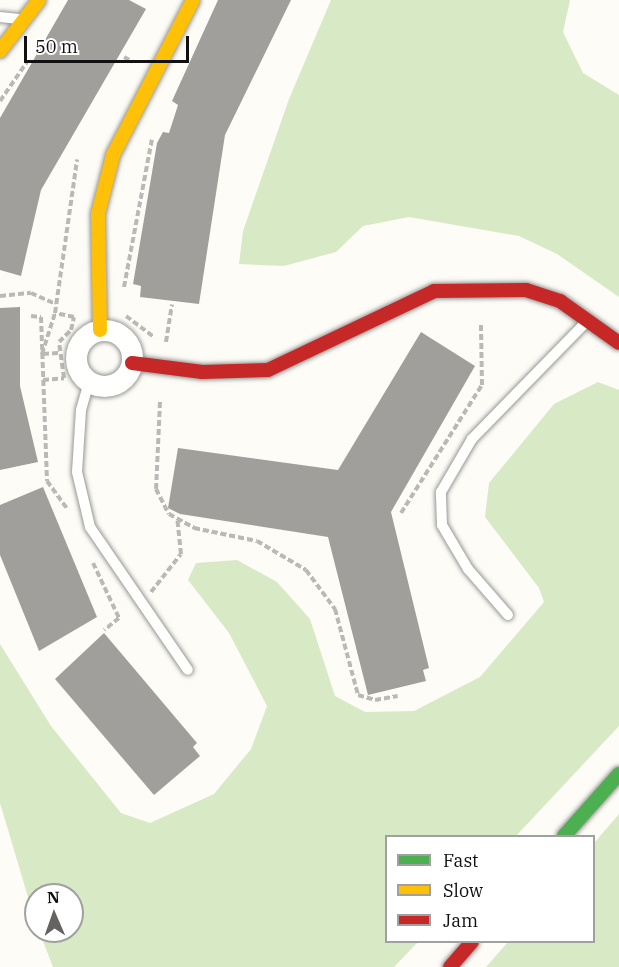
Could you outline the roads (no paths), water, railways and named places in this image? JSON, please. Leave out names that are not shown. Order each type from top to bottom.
[{"type":"street","points":[[0,51],[39,0]]},
{"type":"street","points":[[100,330],[95,266],[99,214],[113,155],[193,0]]},
{"type":"street","points":[[132,363],[202,372],[268,370],[434,291],[526,290],[560,301],[619,343]]},
{"type":"street","points":[[100,330],[125,338],[132,363],[110,386],[89,382],[75,357],[82,339],[100,330]]},
{"type":"street","points":[[566,835],[619,774]]},
{"type":"street","points":[[450,967],[471,943]]},
{"type":"lane","points":[[0,17],[25,19]]},
{"type":"lane","points":[[508,615],[468,569],[442,525],[441,492],[472,439],[588,320]]},
{"type":"lane","points":[[89,382],[81,410],[77,472],[90,527],[188,670]]}]
